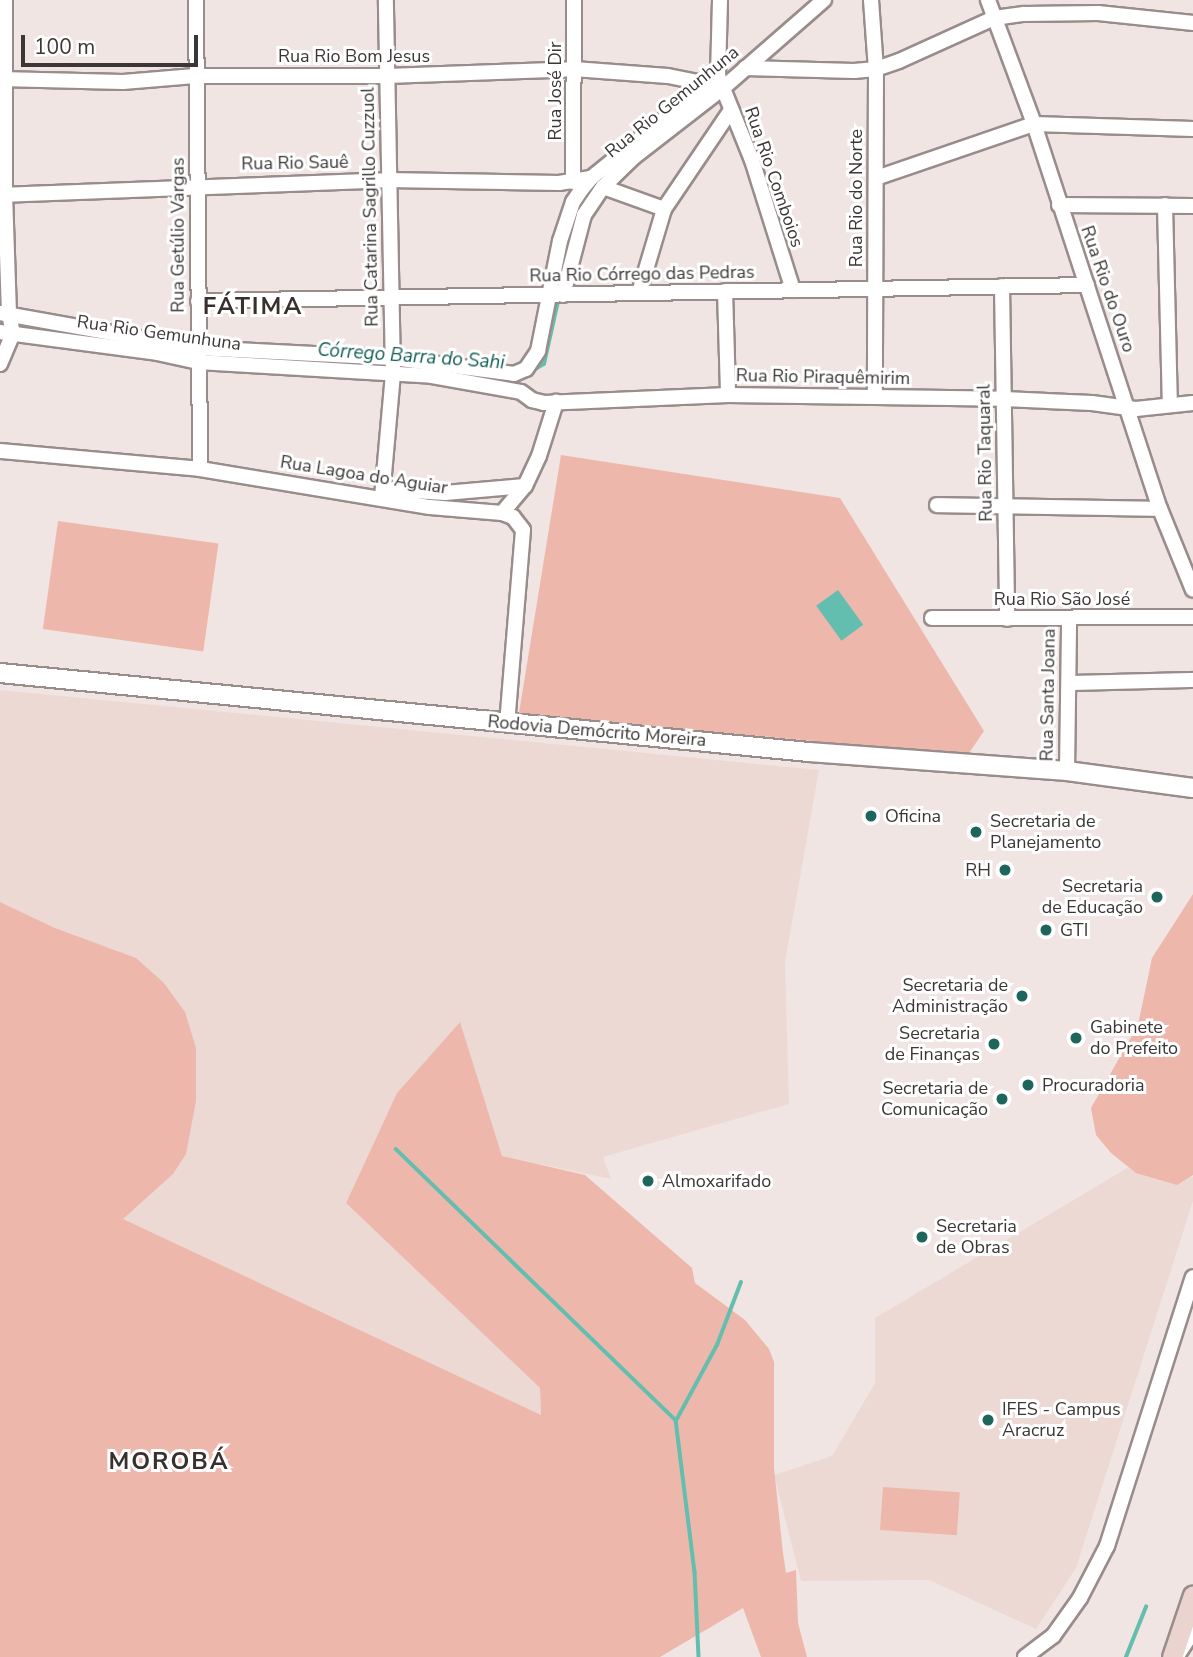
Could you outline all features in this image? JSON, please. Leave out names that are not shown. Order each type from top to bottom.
[{"type":"main road","points":[[1174,1657],[1193,1595]]},
{"type":"street","points":[[0,364],[7,333],[3,195],[5,0]]},
{"type":"street","name":"Rua Getúlio Vargas","points":[[196,0],[200,469]]},
{"type":"street","name":"Rua Catarina Sagrillo Cuzzuol","points":[[383,493],[393,365],[387,180],[386,0]]},
{"type":"street","name":"Rua José Dir","points":[[573,182],[574,0]]},
{"type":"street","points":[[716,83],[720,0]]},
{"type":"street","name":"Rua Rio Gemunhuna","points":[[7,333],[197,355],[514,374],[526,369],[538,351],[556,296],[560,241],[573,202],[716,83],[746,68],[824,0]]},
{"type":"street","name":"Rua Rio do Norte","points":[[872,0],[876,69],[875,397]]},
{"type":"street","name":"Rua Rio do Ouro","points":[[988,0],[1034,124],[1160,509],[1193,590]]},
{"type":"street","points":[[746,68],[854,71],[876,69],[995,18],[1024,14],[1098,13],[1193,23]]},
{"type":"street","name":"Rua Rio Bom Jesus","points":[[3,79],[123,82],[195,76],[387,76],[574,69],[668,76],[716,83]]},
{"type":"street","name":"Rua Rio Comboios","points":[[716,83],[731,110],[752,160],[793,290]]},
{"type":"street","points":[[639,293],[664,209],[731,110]]},
{"type":"street","points":[[876,178],[1034,124],[1193,130]]},
{"type":"street","name":"Rua Rio Sauê","points":[[3,195],[197,185],[387,180],[597,182]]},
{"type":"street","points":[[597,182],[664,209]]},
{"type":"street","points":[[1059,205],[1193,206]]},
{"type":"street","points":[[1165,205],[1170,404]]},
{"type":"street","name":"Rua Rio Córrego das Pedras","points":[[198,301],[725,291],[875,291],[1087,285]]},
{"type":"street","name":"Rua Rio Taquaral","points":[[1002,286],[1007,619]]},
{"type":"street","points":[[725,291],[728,395]]},
{"type":"street","name":"Rua Rio Gemunhuna","points":[[5,314],[197,355]]},
{"type":"street","name":"Rua Rio Gemunhuna","points":[[393,365],[521,392]]},
{"type":"street","name":"Rua Rio Piraquêmirim","points":[[521,392],[532,400],[555,402],[728,395],[1004,399],[1092,403],[1127,408],[1193,403]]},
{"type":"street","points":[[506,723],[523,530],[519,522],[502,513],[526,485],[539,456],[555,402]]},
{"type":"street","name":"Rua Lagoa do Aguiar","points":[[0,451],[200,469],[383,493],[430,507],[502,513]]},
{"type":"street","points":[[383,493],[445,494],[526,485]]},
{"type":"street","points":[[937,505],[1005,504],[1160,509]]},
{"type":"street","name":"Rua Rio São José","points":[[932,618],[1193,617]]},
{"type":"street","name":"Rua Santa Joana","points":[[1067,771],[1069,619]]},
{"type":"street","name":"Rodovia Demócrito Moreira","points":[[0,673],[809,752],[1067,771],[1193,788]]},
{"type":"street","points":[[1069,683],[1193,680]]},
{"type":"street","points":[[1025,1657],[1053,1636],[1080,1598],[1107,1546],[1193,1276]]},
{"type":"street","points":[[1174,1657],[1193,1631]]},
{"type":"shaded area","points":[[561,455],[840,498],[984,731],[967,756],[519,713]]},
{"type":"shaded area","points":[[58,521],[218,544],[203,651],[43,629]]},
{"type":"shaded area","points":[[0,690],[819,770],[785,962],[789,1104],[603,1157],[611,1179],[502,1156],[459,1023],[397,1093],[346,1203],[540,1388],[541,1416],[122,1219],[146,1199],[55,928],[0,902]]},
{"type":"shaded area","points":[[1193,894],[1193,1175],[1177,1185],[1136,1173],[1111,1153],[1096,1135],[1091,1108],[1138,1025],[1152,958]]},
{"type":"shaded area","points":[[0,902],[55,928],[136,958],[164,983],[185,1012],[196,1048],[196,1101],[186,1154],[173,1174],[123,1219],[541,1415],[540,1388],[346,1203],[397,1093],[460,1022],[502,1156],[585,1175],[692,1268],[695,1283],[745,1320],[769,1349],[774,1362],[774,1468],[783,1553],[786,1573],[796,1570],[798,1623],[807,1657],[761,1657],[743,1608],[660,1657],[0,1657]]},
{"type":"shaded area","name":"IFES - Campus Aracruz","points":[[1129,1167],[1193,1177],[1193,1201],[1076,1568],[1036,1629],[929,1580],[801,1581],[774,1475],[832,1456],[875,1383],[875,1318]]},
{"type":"shaded area","points":[[883,1487],[960,1492],[957,1535],[880,1530]]},
{"type":"water","points":[[838,590],[863,625],[841,641],[816,606]]},
{"type":"waterway","name":"Córrego Barra do Sahi","points":[[567,251],[572,225],[577,215]]},
{"type":"waterway","name":"Córrego Barra do Sahi","points":[[517,380],[544,364],[559,297]]},
{"type":"waterway","name":"Córrego Barra do Sahi","points":[[17,325],[109,339]]},
{"type":"waterway","name":"Córrego Barra do Sahi","points":[[475,377],[499,379]]},
{"type":"waterway","points":[[396,1149],[676,1420],[695,1572],[699,1657]]},
{"type":"waterway","points":[[677,1419],[717,1345],[741,1282]]},
{"type":"waterway","points":[[1126,1657],[1146,1607]]},
{"type":"place","name":"Oficina","points":[[871,816]]},
{"type":"place","name":"Secretaria de Planejamento","points":[[976,832]]},
{"type":"place","name":"RH","points":[[1005,870]]},
{"type":"place","name":"Secretaria de Educação","points":[[1157,897]]},
{"type":"place","name":"GTI","points":[[1046,930]]},
{"type":"place","name":"Secretaria de Administração","points":[[1022,996]]},
{"type":"place","name":"Gabinete do Prefeito","points":[[1076,1038]]},
{"type":"place","name":"Secretaria de Finanças","points":[[994,1044]]},
{"type":"place","name":"Procuradoria","points":[[1028,1085]]},
{"type":"place","name":"Secretaria de Comunicação","points":[[1002,1099]]},
{"type":"place","name":"Almoxarifado","points":[[648,1181]]},
{"type":"place","name":"Secretaria de Obras","points":[[922,1237]]},
{"type":"place","name":"IFES - Campus Aracruz","points":[[988,1420]]},
{"type":"district","name":"FÁTIMA","points":[[253,307]]},
{"type":"district","name":"MOROBÁ","points":[[169,1462]]}]
